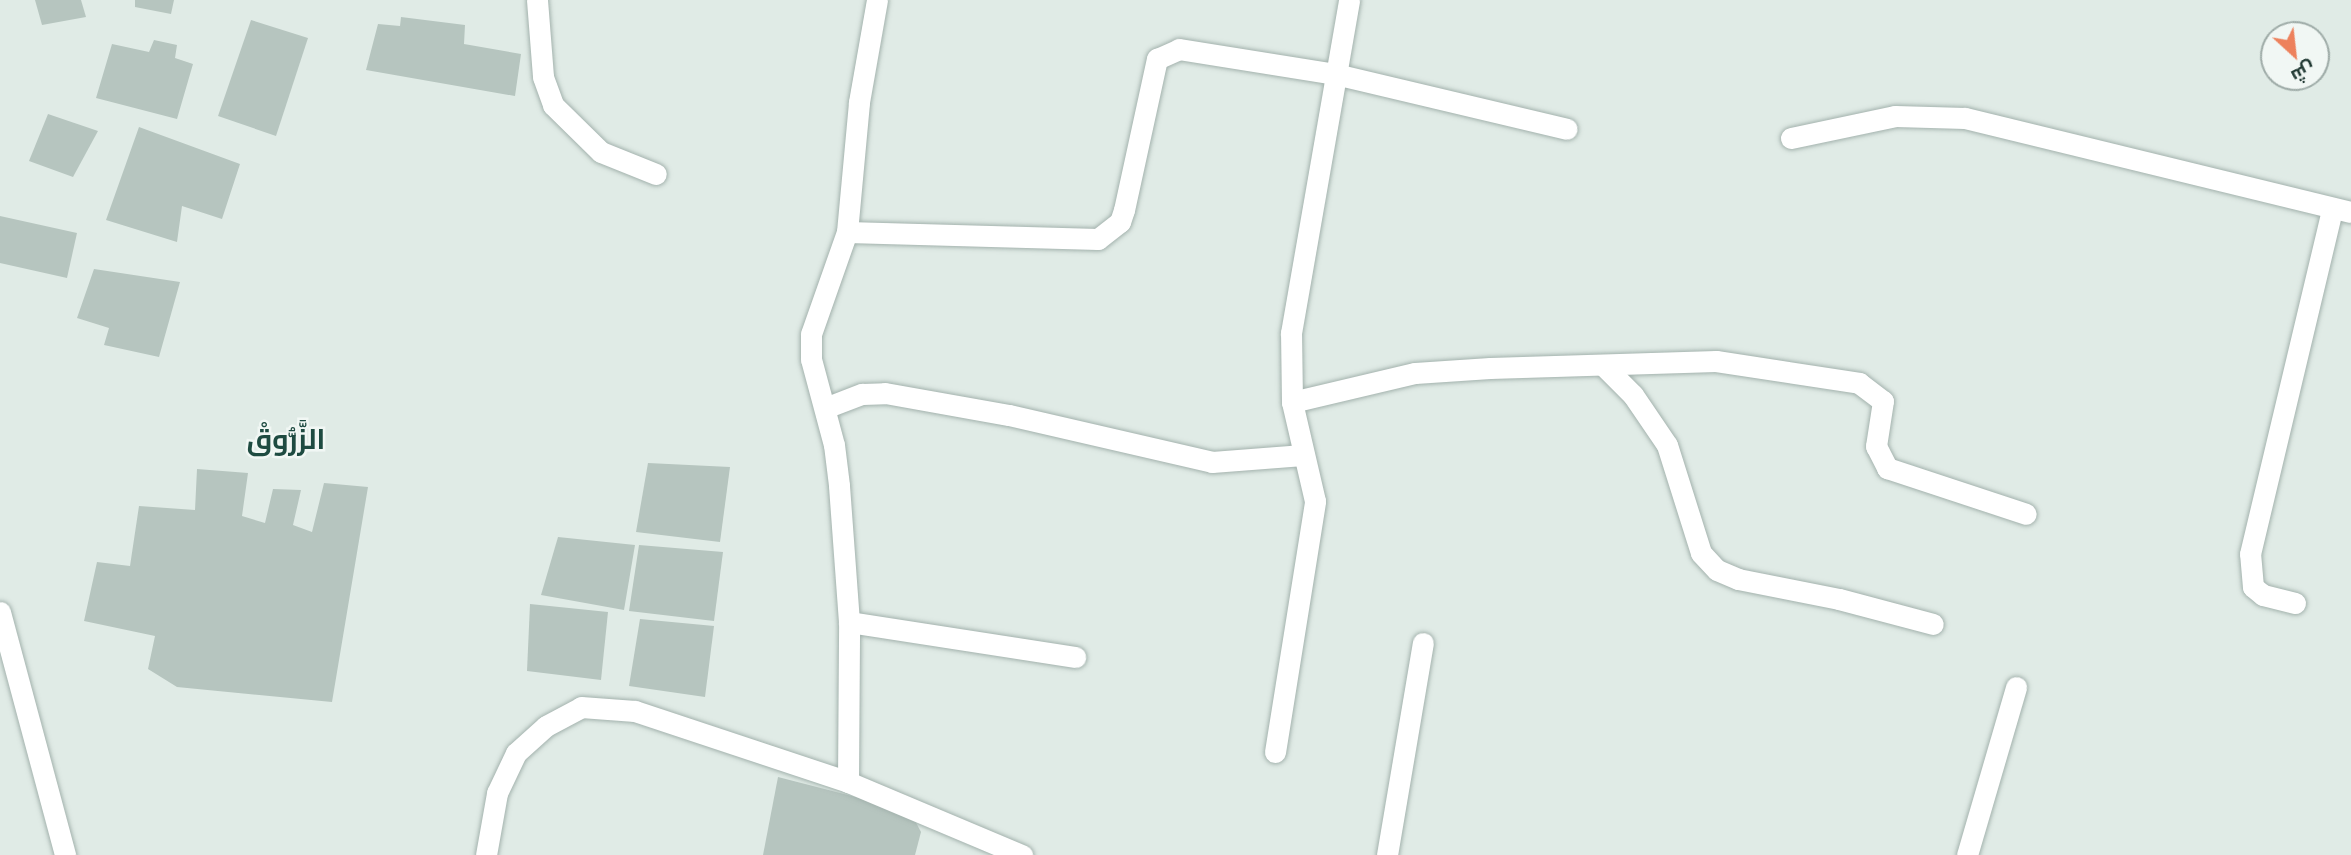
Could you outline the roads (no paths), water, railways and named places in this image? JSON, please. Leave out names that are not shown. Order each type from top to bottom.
[{"type":"street","points":[[537,0],[543,77],[553,105],[601,152],[656,174]]},
{"type":"street","points":[[848,782],[849,622],[839,485],[825,408],[811,359],[811,334],[847,232],[859,102],[877,0]]},
{"type":"street","points":[[1275,752],[1315,501],[1292,402],[1291,333],[1349,0]]},
{"type":"street","points":[[847,232],[1098,239],[1120,222],[1153,69],[1164,53],[1200,51],[1335,74],[1567,129]]},
{"type":"street","points":[[1791,138],[1895,116],[1965,118],[2341,210],[2250,554],[2253,587],[2263,595],[2295,603]]},
{"type":"street","points":[[1292,402],[1415,373],[1716,361],[1859,383],[1883,401],[1876,446],[1887,468],[2026,514]]},
{"type":"street","points":[[1604,366],[1646,411],[1667,445],[1701,553],[1717,570],[1738,579],[1839,598],[1933,624]]},
{"type":"street","points":[[825,408],[862,394],[885,393],[1009,415],[1212,462],[1303,456]]},
{"type":"street","points":[[0,612],[6,655],[65,855]]},
{"type":"street","points":[[849,622],[1075,657]]},
{"type":"street","points":[[1387,855],[1423,643]]},
{"type":"street","points":[[1967,855],[2016,687]]},
{"type":"street","points":[[486,855],[497,793],[516,753],[546,726],[581,707],[635,711],[848,782],[1022,855]]},
{"type":"district","name":"الزَّرُّوقْ","points":[[286,439]]}]
